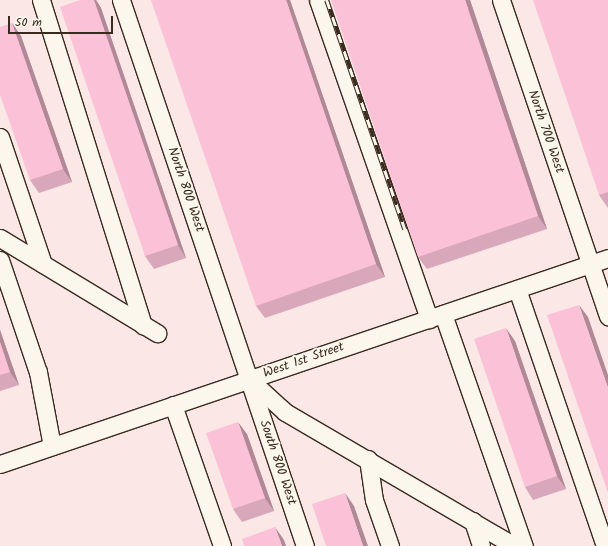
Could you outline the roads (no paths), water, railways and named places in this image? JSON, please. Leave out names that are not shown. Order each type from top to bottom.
[{"type":"street","points":[[0,238],[150,329],[41,0]]},
{"type":"street","name":"North 800 West","points":[[121,0],[249,379]]},
{"type":"street","points":[[318,0],[524,546]]},
{"type":"street","name":"North 700 West","points":[[501,0],[608,316]]},
{"type":"street","points":[[0,136],[43,264]]},
{"type":"street","name":"West 1st Street","points":[[0,464],[608,258]]},
{"type":"street","points":[[0,260],[38,372],[52,446]]},
{"type":"street","points":[[517,289],[605,546]]},
{"type":"street","points":[[249,379],[286,412],[514,546]]},
{"type":"street","name":"South 800 West","points":[[249,379],[305,546]]},
{"type":"street","points":[[173,405],[222,546]]},
{"type":"street","points":[[368,459],[374,500],[390,546]]},
{"type":"street","points":[[473,521],[481,546]]},
{"type":"railway","points":[[327,0],[405,229]]}]
